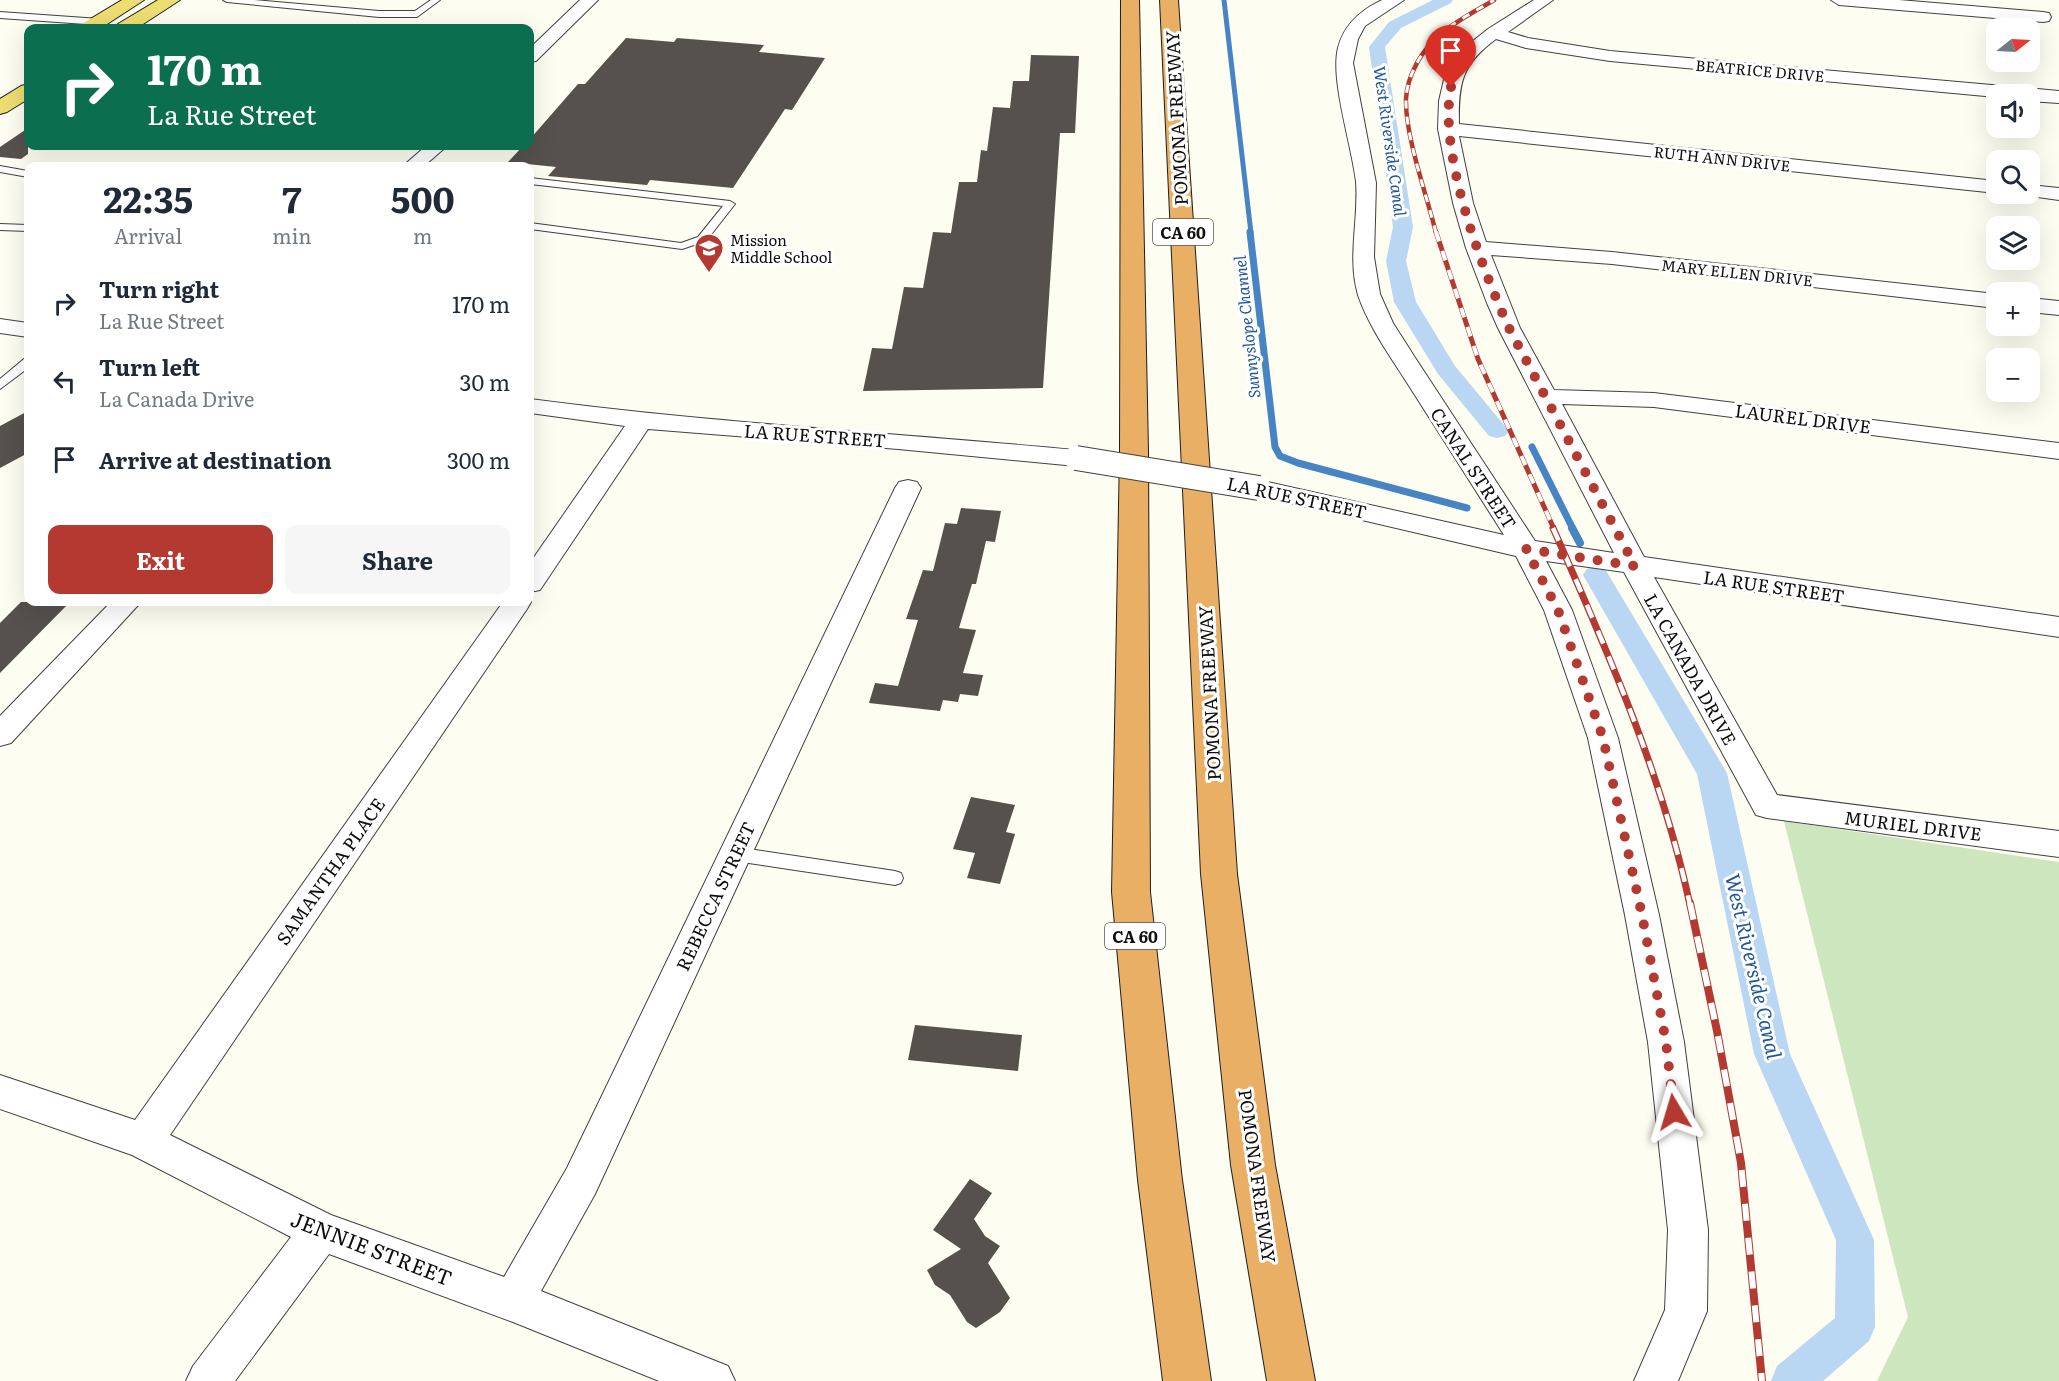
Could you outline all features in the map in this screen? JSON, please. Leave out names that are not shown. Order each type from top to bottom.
[{"type":"highway","name":"CA 60","points":[[1130,0],[1134,451],[1131,892],[1160,1180],[1187,1381]]},
{"type":"highway","name":"POMONA FREEWAY","points":[[1169,0],[1219,874],[1253,1165],[1291,1381]]},
{"type":"main road","points":[[96,24],[135,0]]},
{"type":"main road","points":[[132,24],[171,0]]},
{"type":"main road","points":[[0,108],[24,93]]},
{"type":"street","points":[[534,49],[590,0]]},
{"type":"street","name":"CANAL STREET","points":[[1396,0],[1370,12],[1354,27],[1346,44],[1344,63],[1365,183],[1363,257],[1370,294],[1382,323],[1526,549],[1562,620],[1603,738],[1642,915],[1666,1042],[1688,1230],[1689,1271],[1686,1311],[1656,1381]]},
{"type":"street","name":"LA CANADA DRIVE","points":[[1545,0],[1472,50],[1454,74],[1449,99],[1448,129],[1459,183],[1477,248],[1492,291],[1509,328],[1635,566],[1767,806]]},
{"type":"street","points":[[1839,0],[2049,23],[2028,0]]},
{"type":"street","name":"BEATRICE DRIVE","points":[[1494,33],[1526,43],[1610,56],[1986,90]]},
{"type":"street","name":"BEATRICE DRIVE","points":[[2040,95],[2059,97]]},
{"type":"street","name":"RUTH ANN DRIVE","points":[[1448,129],[1986,186]]},
{"type":"street","points":[[418,162],[432,150]]},
{"type":"street","points":[[2040,192],[2059,194]]},
{"type":"street","name":"MARY ELLEN DRIVE","points":[[1477,248],[1612,258],[1986,300]]},
{"type":"street","points":[[2040,306],[2059,308]]},
{"type":"street","points":[[0,326],[24,329]]},
{"type":"street","name":"LAUREL DRIVE","points":[[1546,397],[1614,397],[1654,400],[2059,451]]},
{"type":"street","name":"LA RUE STREET","points":[[534,407],[641,421],[886,440],[1076,459],[1259,488],[1526,549],[2059,627]]},
{"type":"street","points":[[534,577],[641,421]]},
{"type":"street","name":"REBECCA STREET","points":[[513,1301],[581,1181],[908,488]]},
{"type":"street","points":[[0,735],[123,606]]},
{"type":"street","name":"SAMANTHA PLACE","points":[[143,1141],[514,606]]},
{"type":"street","name":"MURIEL DRIVE","points":[[1767,806],[2059,844]]},
{"type":"street","name":"JENNIE STREET","points":[[0,1092],[143,1141],[321,1231],[513,1301],[713,1381]]},
{"type":"street","points":[[208,1381],[321,1231]]},
{"type":"lane","points":[[227,0],[379,14],[417,14],[436,0]]},
{"type":"lane","points":[[0,15],[85,24]]},
{"type":"lane","points":[[0,169],[24,173]]},
{"type":"lane","points":[[534,181],[730,204],[702,239],[682,246],[534,227]]},
{"type":"lane","points":[[0,227],[24,228]]},
{"type":"lane","points":[[0,385],[24,365]]},
{"type":"lane","points":[[735,854],[896,878]]},
{"type":"green space","points":[[1784,821],[2059,862],[2059,1381],[1877,1381],[1908,1317]]},
{"type":"building","points":[[626,38],[674,42],[677,38],[764,45],[759,52],[825,58],[792,110],[785,109],[733,188],[650,180],[647,185],[548,176],[556,167],[534,165],[534,162],[508,162],[519,150],[534,150],[534,134],[578,84],[585,84]]},
{"type":"building","points":[[1031,55],[1079,56],[1075,133],[1060,133],[1043,388],[863,391],[872,348],[892,349],[904,287],[923,288],[933,232],[951,233],[959,182],[977,182],[981,150],[987,151],[993,107],[1010,108],[1013,81],[1029,81]]},
{"type":"building","points":[[24,131],[24,150],[28,150],[28,154],[21,159],[0,157],[0,147]]},
{"type":"building","points":[[24,413],[24,455],[0,468],[0,426]]},
{"type":"building","points":[[961,508],[1001,511],[995,542],[986,541],[976,584],[972,584],[959,628],[976,630],[963,673],[983,675],[978,696],[960,694],[958,702],[943,700],[940,711],[869,703],[875,683],[898,686],[918,620],[906,619],[923,570],[933,571],[945,523],[957,524]]},
{"type":"building","points":[[21,602],[24,602],[24,606],[66,606],[0,673],[0,623]]},
{"type":"building","points":[[971,797],[1015,805],[1006,832],[1015,834],[1000,884],[967,878],[975,853],[953,849]]},
{"type":"building","points":[[915,1025],[1022,1035],[1018,1071],[908,1060]]},
{"type":"building","points":[[970,1179],[992,1193],[974,1219],[985,1236],[1000,1246],[988,1263],[1010,1298],[1000,1312],[976,1328],[967,1322],[950,1295],[935,1285],[927,1270],[961,1249],[933,1230]]},
{"type":"waterway","name":"Sunnyslope Channel","points":[[1224,0],[1251,233]]},
{"type":"waterway","name":"West Riverside Canal","points":[[1445,0],[1395,25],[1377,47],[1403,227],[1396,261],[1405,302],[1446,369],[1497,431]]},
{"type":"waterway","name":"Sunnyslope Channel","points":[[1250,232],[1275,447],[1280,456],[1298,463],[1467,508]]},
{"type":"waterway","name":"West Riverside Canal","points":[[1532,447],[1573,529]]},
{"type":"waterway","name":"West Riverside Canal","points":[[1572,528],[1580,543]]},
{"type":"waterway","name":"West Riverside Canal","points":[[1596,575],[1712,773],[1772,1054],[1855,1240],[1855,1327],[1792,1381]]},
{"type":"railway","points":[[1436,233],[1409,130],[1406,99],[1409,81],[1422,55],[1433,41],[1452,25],[1494,0]]},
{"type":"railway","points":[[1436,232],[1478,359],[1554,529]]},
{"type":"railway","points":[[1553,528],[1613,666],[1649,760],[1690,905]]},
{"type":"railway","points":[[1690,903],[1717,1031],[1741,1163],[1762,1381]]},
{"type":"place","name":"Mission Middle School","points":[[709,274]]},
{"type":"route","points":[[1451,87],[1448,129],[1459,183],[1492,291],[1509,328],[1635,566],[1526,549],[1558,610],[1574,650],[1603,738],[1642,915],[1666,1042],[1674,1112]]}]
